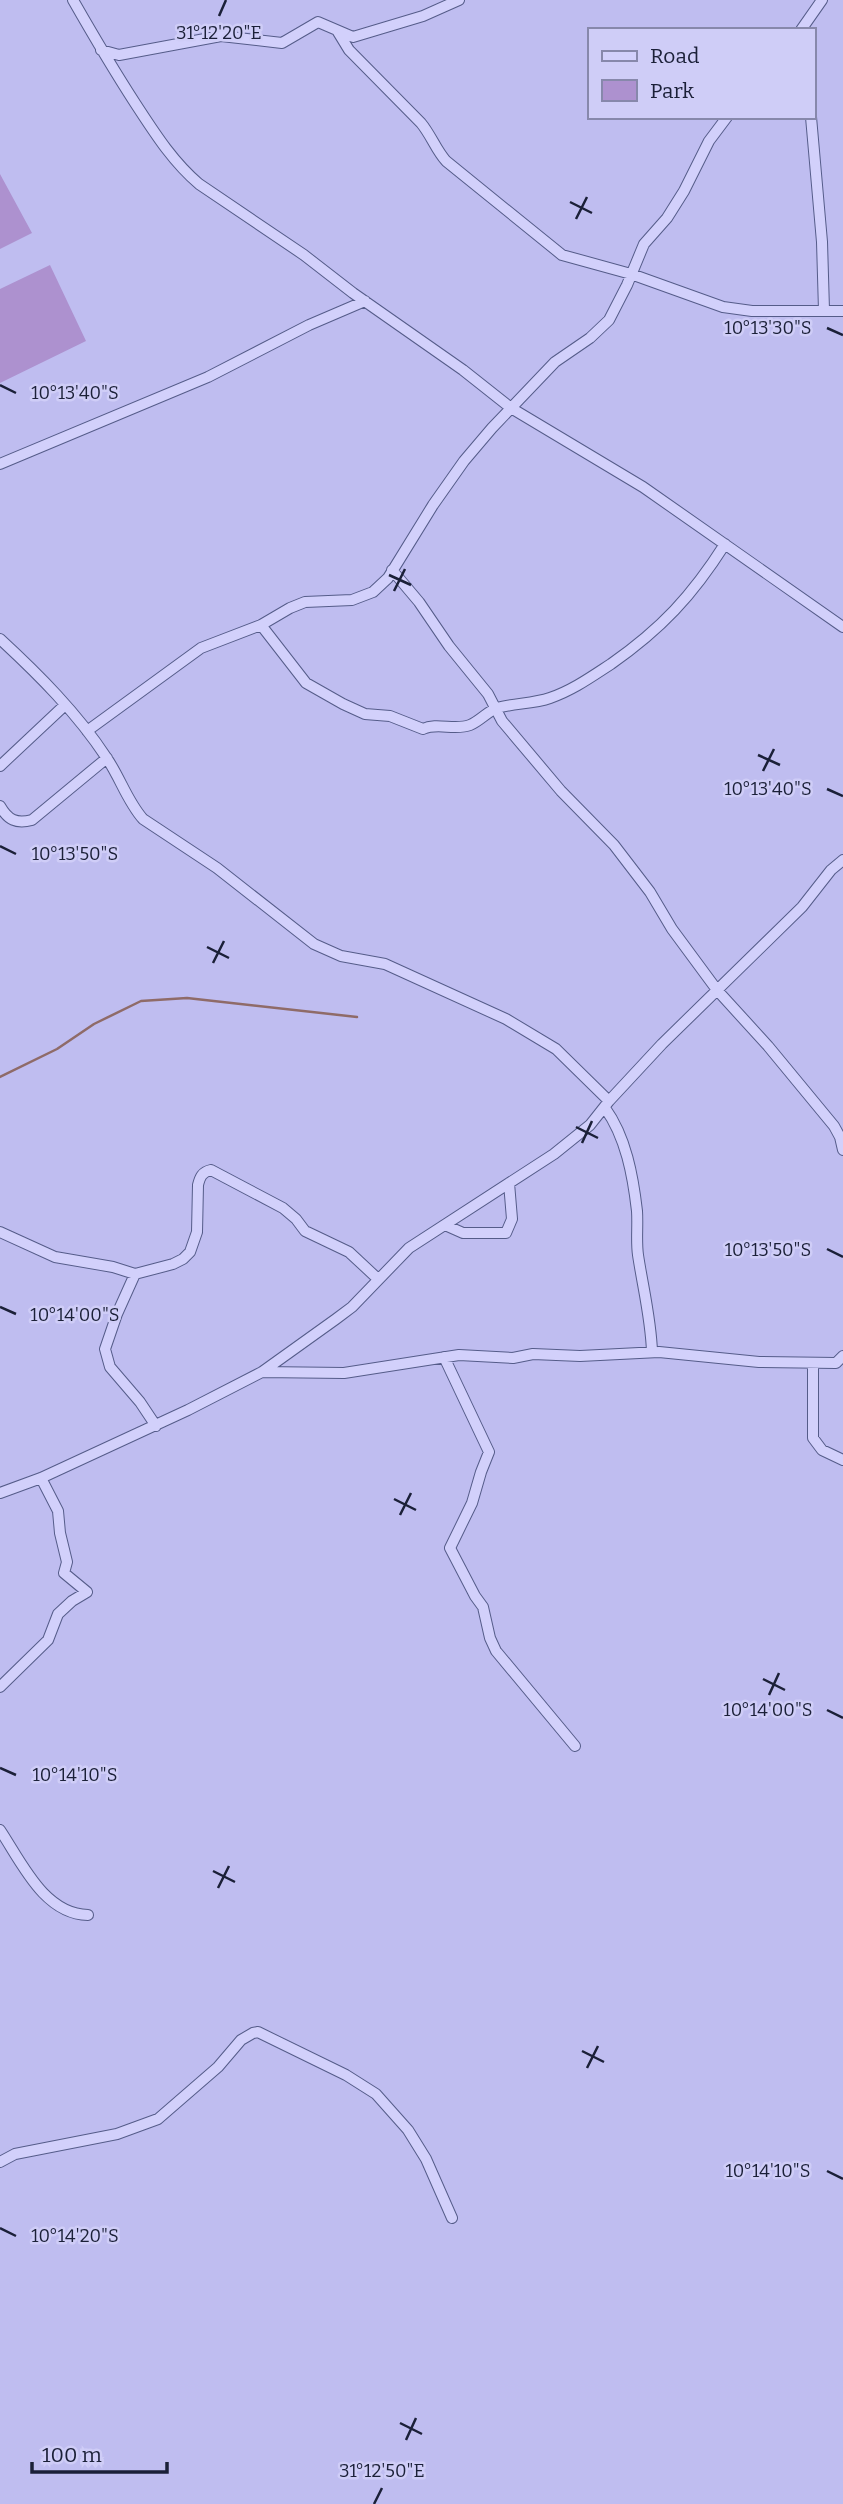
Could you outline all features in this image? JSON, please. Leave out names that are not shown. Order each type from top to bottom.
[{"type":"street","points":[[73,0],[101,50],[184,172],[304,255],[511,408],[643,486],[843,627]]},
{"type":"street","points":[[101,50],[119,55],[212,36],[282,43],[318,22],[353,37],[423,16],[459,0]]},
{"type":"street","points":[[802,28],[821,0]]},
{"type":"street","points":[[338,32],[349,50],[421,122],[439,154],[446,161],[562,255],[631,274],[732,309],[843,311]]},
{"type":"street","points":[[87,731],[201,648],[261,625],[305,602],[352,600],[373,592],[393,570],[402,551],[464,461],[555,362],[590,338],[609,320],[644,244],[667,218],[709,141],[726,119]]},
{"type":"street","points":[[811,119],[822,242],[824,310]]},
{"type":"street","points":[[0,464],[208,377],[365,301]]},
{"type":"street","points":[[261,625],[306,682],[343,705],[365,714],[390,716],[423,729],[428,726],[461,727],[476,722],[496,708],[548,699],[583,683],[642,642],[683,603],[725,544]]},
{"type":"street","points":[[393,570],[496,708],[514,737],[614,845],[650,892],[672,929],[717,990],[768,1046],[834,1126],[843,1150]]},
{"type":"street","points":[[0,639],[30,667],[87,731],[107,758],[135,810],[143,819],[217,868],[314,944],[341,956],[385,964],[506,1019],[556,1049],[607,1105],[620,1131],[637,1213],[638,1256],[651,1324],[652,1352]]},
{"type":"street","points":[[0,766],[65,705]]},
{"type":"street","points":[[0,806],[3,818],[22,822],[32,820],[107,758]]},
{"type":"street","points":[[0,1493],[41,1478],[156,1426],[262,1372],[352,1307],[409,1248],[576,1138],[717,990],[802,907],[831,870],[843,860]]},
{"type":"street","points":[[0,1232],[55,1257],[113,1267],[135,1274],[173,1264],[184,1259],[190,1252],[197,1232],[200,1177],[204,1171],[211,1170],[283,1209],[296,1219],[305,1231],[349,1252],[378,1279]]},
{"type":"street","points":[[445,1225],[463,1233],[506,1233],[512,1219],[509,1183]]},
{"type":"street","points":[[135,1274],[105,1349],[110,1367],[140,1402],[156,1426]]},
{"type":"street","points":[[262,1372],[344,1373],[459,1355],[580,1356],[652,1352],[759,1362],[841,1361]]},
{"type":"street","points":[[444,1357],[489,1452],[472,1503],[450,1548],[483,1607],[496,1651],[575,1746]]},
{"type":"street","points":[[813,1363],[813,1438],[822,1450],[843,1460]]},
{"type":"street","points":[[0,1687],[48,1640],[58,1614],[87,1592],[86,1588],[64,1573],[67,1562],[58,1511],[41,1478]]},
{"type":"street","points":[[0,1830],[49,1900],[75,1915],[88,1915]]},
{"type":"street","points":[[0,2162],[15,2154],[117,2134],[158,2119],[218,2067],[241,2040],[258,2032],[346,2075],[376,2094],[408,2130],[426,2159],[452,2218]]},
{"type":"green space","points":[[0,174],[32,233],[0,249]]},
{"type":"green space","points":[[50,265],[86,341],[0,383],[0,289]]},
{"type":"waterway","points":[[0,1077],[57,1049],[94,1024],[141,1001],[187,998],[357,1017]]}]
